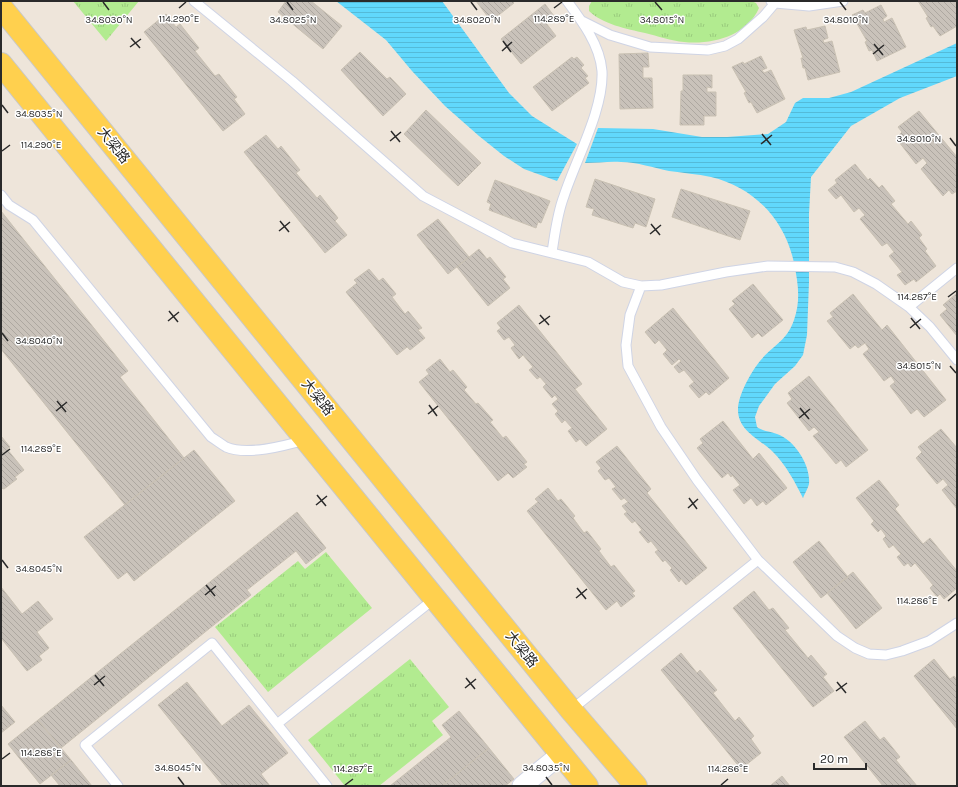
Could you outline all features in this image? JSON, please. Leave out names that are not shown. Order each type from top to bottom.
[{"type":"main road","name":"大梁路","points":[[1,7],[571,710],[636,786]]},
{"type":"main road","points":[[1,64],[587,786]]},
{"type":"street","points":[[522,786],[561,754]]},
{"type":"lane","points":[[194,1],[292,81],[423,196],[512,243],[588,262],[623,282],[640,286],[661,286],[726,272],[768,266],[835,267],[853,272],[876,284],[909,307],[930,328],[957,360]]},
{"type":"lane","points":[[552,252],[563,198],[595,113],[601,88],[602,70],[594,44],[582,22],[567,1]]},
{"type":"lane","points":[[582,22],[610,35],[650,46],[708,50],[725,46],[738,39],[763,17],[773,2],[809,6],[843,1]]},
{"type":"lane","points":[[1,195],[9,205],[34,220],[211,437],[227,447],[246,450],[286,445],[305,440]]},
{"type":"lane","points":[[909,307],[957,268]]},
{"type":"lane","points":[[640,286],[630,315],[626,345],[628,366],[641,393],[661,427],[697,480],[758,560],[837,636],[855,648],[869,654],[886,654],[902,651],[930,641],[957,623]]},
{"type":"lane","points":[[571,710],[758,560]]},
{"type":"lane","points":[[277,724],[434,599]]},
{"type":"lane","points":[[118,786],[85,745],[212,643],[327,786]]},
{"type":"green space","points":[[73,1],[139,1],[106,41]]},
{"type":"green space","points":[[592,1],[751,1],[756,3],[759,8],[746,26],[728,37],[695,43],[669,40],[608,23],[594,16],[589,11],[589,6]]},
{"type":"green space","points":[[326,552],[372,608],[268,692],[215,627],[298,561],[305,569]]},
{"type":"green space","points":[[410,659],[449,707],[432,721],[443,735],[379,786],[345,786],[308,740]]},
{"type":"water","points":[[336,1],[442,1],[509,93],[532,116],[577,144],[557,181],[524,169],[504,156],[479,136],[445,106],[412,71],[386,40]]},
{"type":"water","points":[[957,43],[957,76],[900,98],[851,126],[811,177],[807,335],[803,355],[795,366],[775,384],[759,406],[755,417],[757,427],[784,437],[800,454],[809,477],[809,484],[803,498],[790,474],[778,457],[751,434],[742,424],[738,410],[740,398],[753,371],[760,361],[788,333],[794,320],[798,305],[797,278],[790,247],[775,220],[754,197],[727,182],[711,177],[669,171],[627,162],[585,163],[598,128],[653,129],[702,137],[768,134],[786,122],[795,103],[803,98],[829,98],[851,92]]},
{"type":"building","points":[[286,1],[311,1],[342,26],[323,49],[278,12]]},
{"type":"building","points":[[476,1],[512,1],[514,3],[491,21]]},
{"type":"building","points":[[918,1],[956,1],[957,26],[940,36],[933,26],[931,27],[926,18],[928,17]]},
{"type":"building","points":[[545,4],[554,16],[546,23],[556,36],[521,64],[501,39]]},
{"type":"building","points":[[881,5],[887,16],[883,19],[884,22],[892,18],[906,47],[877,61],[872,50],[869,51],[865,42],[867,41],[852,15],[863,10],[865,13]]},
{"type":"building","points":[[166,14],[176,27],[180,24],[199,48],[195,51],[215,76],[219,74],[237,97],[234,99],[245,114],[223,131],[144,32]]},
{"type":"building","points":[[825,26],[828,38],[823,40],[824,43],[832,41],[840,72],[808,80],[805,68],[803,68],[801,58],[803,58],[794,30],[806,27],[807,30]]},
{"type":"building","points":[[360,52],[387,79],[390,77],[406,94],[383,116],[341,70]]},
{"type":"building","points":[[648,53],[649,67],[643,67],[643,78],[652,78],[653,108],[620,109],[619,54]]},
{"type":"building","points":[[761,56],[767,68],[762,70],[764,73],[771,70],[785,99],[757,113],[751,102],[749,103],[744,93],[746,92],[732,67],[743,62],[744,64]]},
{"type":"building","points":[[572,57],[574,59],[577,57],[584,65],[581,68],[588,76],[585,78],[589,83],[552,111],[533,87]]},
{"type":"building","points":[[683,75],[712,75],[712,88],[707,87],[707,92],[716,92],[716,116],[704,116],[704,125],[680,125]]},
{"type":"building","points":[[426,110],[481,163],[458,186],[404,134]]},
{"type":"building","points":[[919,111],[957,157],[957,191],[952,194],[949,190],[943,196],[921,169],[927,163],[923,158],[916,164],[896,138],[902,132],[898,127]]},
{"type":"building","points":[[266,135],[278,149],[281,146],[300,170],[296,173],[317,198],[320,195],[338,218],[335,221],[347,235],[325,253],[244,152]]},
{"type":"building","points":[[855,164],[868,180],[870,178],[879,188],[882,185],[895,201],[891,204],[908,224],[911,221],[922,235],[919,238],[927,249],[925,251],[936,266],[916,282],[914,279],[905,285],[897,275],[902,272],[889,256],[894,252],[887,243],[882,246],[860,219],[865,215],[859,208],[854,212],[841,195],[836,199],[828,190],[837,183],[835,180]]},
{"type":"building","points":[[595,179],[655,199],[646,227],[635,223],[633,228],[592,215],[594,209],[586,207]]},
{"type":"building","points":[[495,180],[550,201],[541,223],[538,222],[536,228],[489,210],[491,204],[487,202]]},
{"type":"building","points":[[681,189],[750,211],[740,240],[672,217]]},
{"type":"building","points":[[1,211],[128,371],[120,377],[184,458],[125,505],[1,349]]},
{"type":"building","points":[[438,219],[469,257],[448,274],[417,235]]},
{"type":"building","points":[[479,249],[487,259],[490,257],[506,277],[503,279],[510,288],[488,306],[457,267]]},
{"type":"building","points":[[369,269],[379,281],[383,278],[396,294],[392,297],[405,314],[408,311],[422,328],[418,330],[425,338],[410,350],[407,347],[397,355],[346,292],[357,283],[354,280]]},
{"type":"building","points":[[753,284],[783,320],[762,337],[758,333],[752,338],[729,309],[735,304],[732,301]]},
{"type":"building","points":[[957,293],[957,336],[940,315],[947,309],[943,305]]},
{"type":"building","points":[[853,294],[882,330],[887,325],[946,400],[924,417],[917,409],[911,414],[890,386],[895,382],[891,376],[884,381],[863,354],[869,349],[865,343],[858,348],[855,345],[850,349],[827,321],[833,317],[830,313]]},
{"type":"building","points":[[519,305],[582,384],[575,389],[607,429],[586,446],[580,439],[576,442],[568,431],[572,428],[565,420],[562,423],[555,414],[558,411],[552,404],[558,399],[555,395],[552,398],[543,387],[546,384],[540,377],[537,379],[529,370],[533,367],[523,355],[519,359],[511,348],[515,345],[509,337],[504,340],[497,331],[501,328],[497,323]]},
{"type":"building","points":[[673,308],[729,378],[709,395],[706,392],[699,398],[689,386],[694,382],[684,370],[679,373],[674,367],[681,361],[679,359],[672,365],[663,354],[667,350],[659,340],[655,344],[645,332]]},
{"type":"building","points":[[440,359],[450,372],[453,370],[467,387],[464,390],[493,420],[490,422],[503,438],[506,436],[527,462],[524,464],[527,467],[513,478],[508,473],[498,481],[419,382],[429,374],[426,370]]},
{"type":"building","points":[[809,376],[868,450],[846,467],[841,460],[836,464],[813,436],[819,432],[814,427],[809,431],[787,403],[792,399],[788,393]]},
{"type":"building","points":[[723,421],[753,459],[759,453],[787,488],[766,505],[763,501],[757,506],[751,498],[744,504],[733,490],[740,485],[732,475],[731,477],[728,473],[722,478],[697,448],[703,443],[700,439]]},
{"type":"building","points":[[941,429],[957,448],[957,509],[942,490],[948,485],[943,479],[937,484],[916,458],[922,452],[918,447]]},
{"type":"building","points":[[1,436],[10,447],[7,449],[24,470],[15,477],[17,479],[4,489],[1,488]]},
{"type":"building","points":[[617,446],[651,489],[647,493],[707,568],[686,585],[681,579],[679,582],[670,570],[672,568],[665,560],[663,562],[655,552],[658,550],[651,541],[648,543],[639,532],[642,530],[635,521],[632,523],[624,514],[627,512],[622,506],[628,502],[624,498],[621,500],[612,489],[616,487],[609,478],[605,480],[598,471],[601,468],[596,462]]},
{"type":"building","points":[[194,450],[235,501],[134,581],[127,572],[118,579],[84,537]]},
{"type":"building","points":[[879,480],[899,505],[895,509],[923,544],[930,538],[957,571],[957,588],[944,599],[940,594],[937,597],[930,588],[933,585],[915,563],[911,567],[908,563],[904,566],[897,557],[901,554],[893,545],[889,548],[883,539],[886,536],[881,529],[878,532],[871,524],[874,521],[856,498]]},
{"type":"building","points":[[548,488],[558,501],[561,499],[575,516],[573,518],[584,533],[587,531],[601,549],[599,551],[611,567],[614,565],[635,591],[632,593],[635,596],[621,607],[617,601],[606,610],[527,511],[538,502],[535,499]]},
{"type":"building","points":[[297,512],[326,548],[306,564],[296,551],[247,590],[251,595],[61,748],[38,720]]},
{"type":"building","points":[[819,541],[848,577],[821,598],[793,562]]},
{"type":"building","points":[[853,572],[882,608],[856,629],[827,593]]},
{"type":"building","points":[[1,587],[22,614],[38,601],[53,619],[37,632],[49,648],[39,656],[42,660],[27,671],[1,638]]},
{"type":"building","points":[[754,591],[769,610],[773,608],[789,628],[785,630],[808,658],[811,655],[827,674],[823,677],[834,691],[813,707],[733,608]]},
{"type":"building","points":[[681,653],[697,673],[700,670],[717,690],[713,693],[735,721],[739,717],[754,736],[751,739],[761,753],[741,769],[661,670]]},
{"type":"building","points":[[934,659],[950,679],[954,676],[957,680],[957,729],[914,676]]},
{"type":"building","points":[[187,682],[222,726],[249,705],[288,753],[261,774],[270,786],[223,786],[158,705]]},
{"type":"building","points":[[1,705],[15,722],[1,733]]},
{"type":"building","points":[[459,711],[489,748],[442,786],[390,786],[451,737],[442,725]]},
{"type":"building","points":[[38,720],[71,760],[40,784],[8,744]]},
{"type":"building","points":[[865,721],[880,740],[884,737],[900,757],[896,760],[917,786],[883,786],[844,737]]},
{"type":"building","points":[[489,748],[514,779],[505,786],[442,786]]},
{"type":"building","points":[[71,760],[92,786],[60,786],[51,775]]},
{"type":"building","points":[[782,776],[790,786],[770,786]]}]
